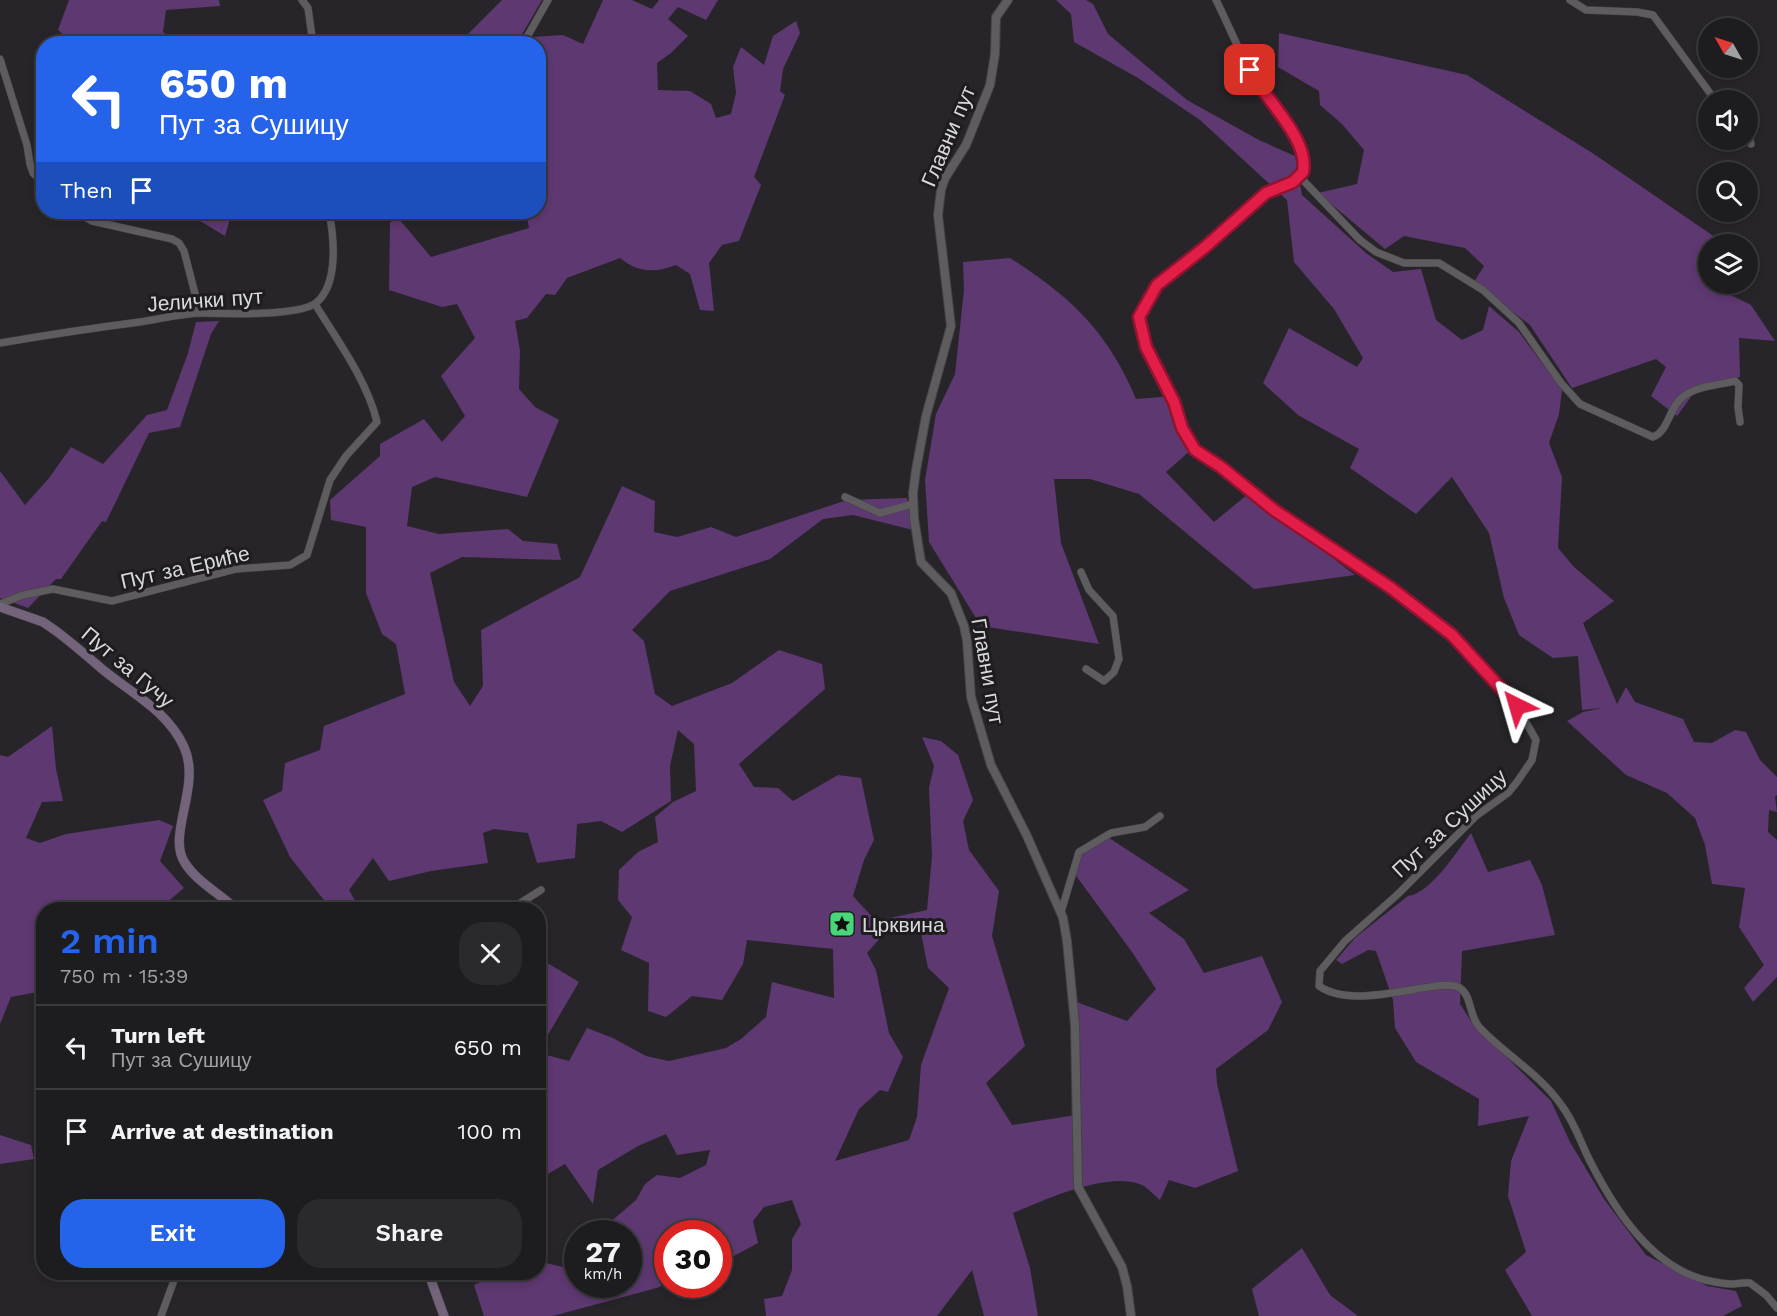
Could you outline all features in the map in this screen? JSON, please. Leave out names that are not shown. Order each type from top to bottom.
[{"type":"main road","name":"Пут за Гучу","points":[[0,605],[43,622],[56,631],[161,714],[178,734],[187,754],[190,782],[179,835],[179,848],[191,872],[227,902]]},
{"type":"main road","points":[[431,1280],[444,1316]]},
{"type":"street","points":[[302,0],[308,8],[312,36]]},
{"type":"street","points":[[528,36],[548,0]]},
{"type":"street","name":"Главни пут","points":[[1008,0],[996,17],[994,61],[990,85],[966,145],[945,178],[941,190],[939,215],[951,327],[926,416],[916,470],[913,504],[921,562],[951,593],[964,626],[971,697],[991,765],[1027,836],[1061,912],[1068,941],[1075,1017],[1078,1187],[1122,1267],[1131,1316]]},
{"type":"street","points":[[1216,0],[1258,86],[1283,118],[1298,144],[1304,166],[1300,177],[1360,240],[1376,252],[1404,263],[1439,263],[1472,282],[1494,299],[1530,336],[1570,394],[1590,410],[1653,437],[1661,432],[1674,406],[1685,395],[1735,381],[1739,385],[1737,407],[1740,422]]},
{"type":"street","points":[[1570,0],[1586,10],[1637,12],[1653,15],[1708,90]]},
{"type":"street","points":[[0,59],[27,144],[30,164],[36,176]]},
{"type":"street","name":"Пут за Сушицу","points":[[1300,177],[1266,193],[1204,248],[1157,285],[1139,317],[1146,347],[1174,402],[1182,428],[1195,450],[1221,467],[1274,510],[1391,588],[1452,635],[1517,706],[1536,740],[1532,760],[1508,793],[1476,816],[1397,895],[1345,941],[1320,971],[1319,986],[1329,993],[1353,996],[1390,995],[1453,984],[1463,990],[1478,1027],[1535,1074],[1562,1105],[1571,1118],[1592,1166],[1626,1220],[1642,1240],[1671,1264],[1697,1278],[1730,1284],[1750,1283],[1766,1295],[1777,1308]]},
{"type":"street","points":[[88,219],[179,243],[184,250],[200,313]]},
{"type":"street","points":[[315,304],[326,288],[334,255],[330,219]]},
{"type":"street","name":"Јелички пут","points":[[0,343],[200,313],[238,315],[291,310],[315,304]]},
{"type":"street","name":"Пут за Ериће","points":[[0,605],[23,595],[53,589],[112,601],[236,568],[290,565],[307,555],[330,480],[346,456],[377,422],[373,406],[315,304]]},
{"type":"street","points":[[845,497],[880,513],[913,504]]},
{"type":"street","points":[[1081,572],[1089,590],[1113,616],[1119,659],[1114,672],[1104,681],[1086,669]]},
{"type":"street","points":[[1061,912],[1079,852],[1111,833],[1145,827],[1161,816]]},
{"type":"street","points":[[523,902],[541,891]]},
{"type":"street","points":[[160,1316],[174,1280]]},
{"type":"shaded area","points":[[69,0],[219,0],[220,6],[166,10],[163,32],[169,36],[64,36],[58,30]]},
{"type":"shaded area","points":[[502,0],[542,0],[521,36],[466,36]]},
{"type":"shaded area","points":[[603,0],[632,0],[652,9],[659,0],[718,0],[706,20],[678,7],[668,19],[688,36],[657,63],[658,90],[690,91],[711,104],[716,118],[731,114],[736,93],[733,67],[741,47],[764,65],[773,36],[796,21],[800,33],[783,69],[780,91],[785,95],[754,177],[761,185],[739,241],[722,245],[709,263],[714,311],[700,310],[690,274],[676,265],[647,270],[633,267],[620,258],[567,278],[555,295],[546,294],[527,318],[515,321],[520,351],[519,389],[535,407],[559,420],[527,497],[435,477],[412,487],[407,526],[439,534],[508,529],[523,541],[557,544],[561,560],[462,557],[430,573],[454,682],[470,706],[483,686],[481,630],[580,577],[622,486],[655,501],[654,532],[677,537],[711,527],[736,537],[847,500],[907,498],[913,530],[853,515],[823,519],[770,559],[670,591],[632,630],[644,641],[655,694],[672,706],[732,683],[779,650],[822,664],[825,689],[739,764],[754,787],[778,788],[793,801],[838,775],[861,778],[874,840],[864,860],[853,896],[876,921],[927,910],[932,856],[929,788],[934,766],[922,737],[941,741],[958,755],[973,800],[963,821],[969,850],[999,891],[992,936],[1025,1046],[986,1083],[1012,1125],[1076,1115],[1074,1001],[1127,1021],[1156,989],[1074,873],[1079,852],[1106,836],[1189,890],[1149,913],[1184,939],[1204,973],[1262,956],[1282,1002],[1268,1030],[1216,1069],[1217,1084],[1238,1171],[1195,1188],[1169,1180],[1160,1200],[1142,1185],[1128,1181],[1112,1181],[1077,1188],[1013,1213],[1030,1268],[1038,1316],[984,1316],[972,1270],[937,1316],[766,1316],[764,1299],[782,1296],[792,1270],[792,1239],[801,1224],[792,1200],[764,1207],[753,1221],[758,1243],[732,1257],[732,1220],[654,1220],[654,1289],[642,1292],[642,1220],[613,1220],[636,1200],[645,1184],[657,1175],[680,1178],[706,1165],[710,1150],[677,1155],[666,1134],[638,1146],[598,1170],[593,1204],[565,1164],[546,1175],[546,1055],[569,1061],[587,1028],[613,1038],[646,1056],[669,1061],[726,1048],[741,1039],[766,1017],[772,982],[834,998],[833,949],[747,940],[743,964],[722,1000],[692,996],[666,1017],[648,1011],[649,963],[621,950],[632,917],[618,900],[619,870],[638,852],[658,842],[655,817],[673,802],[696,791],[694,744],[678,730],[670,766],[671,801],[622,832],[601,821],[577,824],[575,858],[537,863],[528,833],[494,829],[483,833],[488,863],[431,871],[389,881],[373,858],[349,890],[356,902],[325,902],[290,857],[263,800],[282,791],[285,763],[320,750],[324,726],[405,694],[396,644],[382,634],[366,593],[366,527],[331,520],[330,500],[380,456],[380,444],[424,419],[442,442],[465,416],[441,376],[475,338],[457,304],[442,307],[389,290],[390,222],[399,219],[431,257],[529,228],[527,219],[546,219],[546,36],[563,35],[583,44]],"holes":[[[920,928],[928,968],[949,988],[921,1065],[917,1117],[909,1140],[835,1161],[859,1109],[880,1090],[888,1092],[903,1057],[889,1033],[876,970],[867,953],[886,931]]]},
{"type":"shaded area","points":[[1056,0],[1086,0],[1093,4],[1108,34],[1187,100],[1259,140],[1295,156],[1302,195],[1366,253],[1393,272],[1421,269],[1436,320],[1462,340],[1483,330],[1489,306],[1519,332],[1562,390],[1559,414],[1549,443],[1562,477],[1558,548],[1574,567],[1614,601],[1583,623],[1617,704],[1626,687],[1635,702],[1683,719],[1694,742],[1712,743],[1735,730],[1746,732],[1760,760],[1777,777],[1775,797],[1777,812],[1769,810],[1768,832],[1777,840],[1777,977],[1753,1002],[1744,988],[1764,965],[1739,927],[1745,888],[1712,884],[1705,845],[1695,818],[1667,793],[1626,775],[1567,721],[1583,712],[1602,708],[1582,710],[1578,656],[1553,658],[1519,635],[1504,598],[1489,533],[1452,477],[1416,514],[1350,468],[1359,449],[1298,415],[1263,383],[1289,328],[1357,367],[1363,358],[1334,309],[1294,262],[1287,200],[1200,120],[1138,78],[1074,42],[1071,14]]},
{"type":"shaded area","points":[[1279,33],[1467,75],[1594,154],[1710,234],[1698,234],[1698,294],[1728,294],[1751,305],[1775,341],[1739,338],[1740,377],[1699,386],[1677,416],[1651,396],[1666,367],[1656,359],[1572,388],[1530,325],[1474,282],[1484,266],[1465,248],[1404,236],[1385,249],[1318,193],[1357,184],[1364,150],[1342,124],[1320,105],[1319,91],[1278,67]]},
{"type":"shaded area","points":[[197,219],[230,219],[225,236]]},
{"type":"shaded area","points":[[1010,258],[1051,287],[1085,318],[1113,354],[1136,399],[1174,396],[1192,449],[1166,472],[1214,522],[1248,494],[1355,575],[1254,589],[1139,494],[1090,479],[1054,479],[1061,543],[1099,644],[981,626],[929,542],[925,480],[936,414],[955,374],[964,290],[963,262]]},
{"type":"shaded area","points":[[219,321],[211,334],[180,427],[149,433],[106,522],[102,521],[61,579],[56,579],[28,608],[0,598],[0,471],[25,505],[49,478],[71,447],[103,464],[147,415],[167,410],[188,353],[196,322]]},
{"type":"shaded area","points":[[52,726],[56,769],[63,801],[42,802],[26,838],[40,843],[66,834],[159,820],[173,826],[160,861],[184,888],[167,902],[36,902],[36,992],[11,997],[0,1024],[0,755],[8,757]]},
{"type":"shaded area","points":[[1471,833],[1488,872],[1530,860],[1542,885],[1555,935],[1462,951],[1460,1004],[1473,1024],[1551,1101],[1570,1142],[1604,1199],[1646,1255],[1707,1286],[1736,1291],[1742,1306],[1723,1316],[1532,1316],[1505,1270],[1526,1252],[1508,1196],[1511,1161],[1529,1116],[1478,1126],[1479,1099],[1416,1062],[1395,1028],[1393,1000],[1376,951],[1368,950],[1342,964],[1336,960],[1356,937],[1408,896],[1426,887],[1451,860]]},
{"type":"shaded area","points":[[546,962],[579,982],[546,1038]]},
{"type":"shaded area","points":[[0,1135],[31,1145],[34,1159],[0,1164]]},
{"type":"shaded area","points":[[1302,1248],[1330,1295],[1358,1316],[1259,1316],[1252,1289]]},
{"type":"shaded area","points":[[546,1263],[563,1267],[564,1298],[619,1298],[553,1316],[484,1316],[474,1285],[484,1280],[546,1280]]},
{"type":"place","name":"Црквина","points":[[842,924]]},
{"type":"route","points":[[1250,70],[1258,86],[1283,118],[1298,144],[1303,157],[1303,172],[1293,182],[1266,193],[1235,223],[1157,285],[1139,317],[1146,347],[1174,402],[1182,428],[1195,450],[1221,467],[1274,510],[1391,588],[1452,635],[1482,665],[1517,706]]}]
